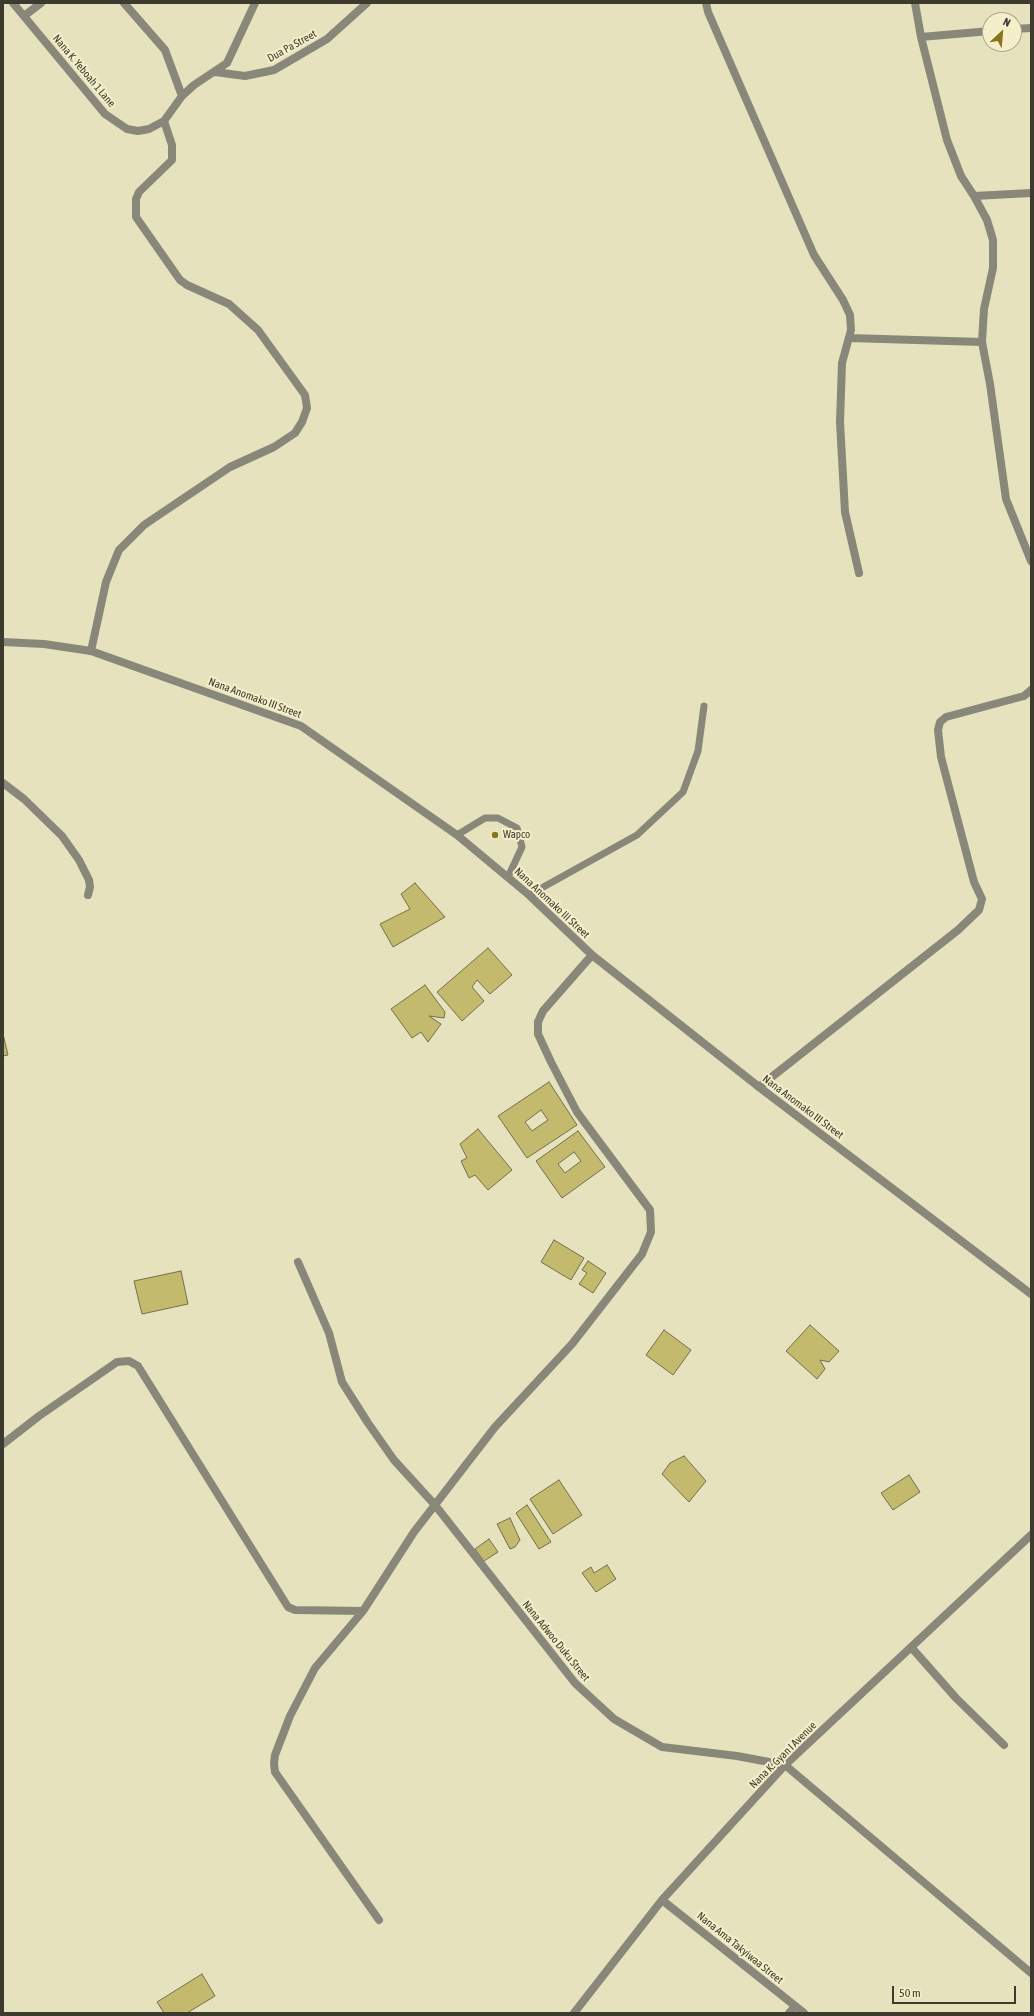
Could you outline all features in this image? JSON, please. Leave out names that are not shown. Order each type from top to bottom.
[{"type":"street","name":"Nana K. Yeboah 1 Lane","points":[[13,3],[95,102],[116,122],[127,129],[138,131],[149,129],[164,121],[182,96],[200,80],[215,72],[227,63],[255,3]]},
{"type":"street","points":[[24,16],[41,3]]},
{"type":"street","points":[[124,3],[165,50],[182,96]]},
{"type":"street","name":"Dua Pa Street","points":[[215,72],[245,76],[274,70],[327,39],[367,3]]},
{"type":"street","points":[[706,3],[708,12],[814,255],[843,300],[850,315],[851,330],[842,362],[840,422],[845,512],[859,573]]},
{"type":"street","points":[[915,3],[921,37],[947,140],[961,176],[987,220],[993,240],[993,268],[984,309],[982,342],[990,384],[1006,499],[1031,561]]},
{"type":"street","points":[[921,37],[982,32]]},
{"type":"street","points":[[91,651],[106,582],[119,550],[144,525],[217,476],[230,468],[274,447],[295,433],[302,422],[307,408],[305,395],[258,330],[229,304],[187,285],[180,280],[136,217],[136,199],[139,192],[172,160],[172,145],[164,121]]},
{"type":"street","points":[[974,196],[1031,193]]},
{"type":"street","points":[[849,338],[982,342]]},
{"type":"street","name":"Nana Anomako III Street","points":[[3,642],[44,644],[91,651],[301,726],[458,835],[529,895],[592,955],[759,1086],[1031,1294]]},
{"type":"street","points":[[759,1086],[958,930],[979,910],[982,899],[974,882],[941,757],[938,730],[940,722],[946,716],[1024,696],[1031,690]]},
{"type":"street","points":[[3,784],[24,799],[62,836],[79,860],[88,880],[90,887],[88,895]]},
{"type":"street","points":[[379,1920],[275,1772],[275,1755],[290,1716],[315,1668],[363,1611],[414,1532],[495,1427],[572,1344],[642,1254],[652,1232],[650,1210],[577,1112],[538,1034],[538,1022],[543,1011],[592,955]]},
{"type":"street","name":"Nana Adwoo Duku Street","points":[[298,1262],[329,1333],[342,1382],[394,1460],[435,1505],[575,1683],[614,1719],[662,1747],[737,1756],[785,1765]]},
{"type":"street","points":[[3,1444],[39,1416],[117,1362],[129,1361],[138,1366],[288,1607],[295,1610],[363,1611]]},
{"type":"street","name":"Nana K. Gyan I Avenue","points":[[574,2013],[662,1900],[785,1765],[1031,1535]]},
{"type":"street","points":[[911,1647],[956,1698],[1004,1746]]},
{"type":"street","points":[[785,1765],[1031,1973]]},
{"type":"street","name":"Nana Ama Takyiwaa Street","points":[[662,1900],[804,2013]]},
{"type":"street","points":[[789,2013],[795,2006]]},
{"type":"lane","points":[[529,895],[637,835],[683,792],[698,751],[704,706]]},
{"type":"lane","points":[[458,835],[485,818],[498,818],[516,828],[522,847],[508,877]]},
{"type":"building","points":[[415,883],[445,917],[393,947],[380,924],[410,909],[401,894]]},
{"type":"building","points":[[488,948],[512,975],[490,994],[477,980],[472,987],[484,1001],[462,1021],[437,992]]},
{"type":"building","points":[[425,985],[445,1012],[444,1018],[429,1016],[441,1024],[428,1042],[421,1032],[412,1038],[391,1009]]},
{"type":"building","points":[[3,1034],[8,1055],[3,1056]]},
{"type":"building","points":[[549,1082],[577,1125],[527,1158],[498,1116]],"holes":[[[541,1110],[548,1120],[532,1131],[525,1122]]]},
{"type":"building","points":[[478,1129],[512,1170],[488,1190],[475,1175],[469,1178],[461,1161],[467,1158],[460,1144]]},
{"type":"building","points":[[578,1131],[605,1167],[562,1198],[536,1161]],"holes":[[[574,1152],[581,1161],[565,1173],[558,1164]]]},
{"type":"building","points":[[554,1240],[584,1258],[571,1280],[541,1262]]},
{"type":"building","points":[[588,1261],[606,1273],[593,1293],[579,1284],[587,1273],[582,1270]]},
{"type":"building","points":[[181,1271],[188,1304],[142,1314],[134,1281]]},
{"type":"building","points":[[810,1325],[839,1351],[829,1362],[820,1360],[825,1369],[817,1379],[786,1351]]},
{"type":"building","points":[[664,1330],[691,1350],[673,1375],[646,1355]]},
{"type":"building","points":[[684,1456],[706,1481],[689,1502],[662,1474],[670,1463]]},
{"type":"building","points":[[909,1475],[920,1492],[893,1510],[881,1493]]},
{"type":"building","points":[[559,1480],[582,1515],[553,1534],[530,1499]]},
{"type":"building","points":[[527,1505],[551,1542],[539,1549],[516,1513]]},
{"type":"building","points":[[510,1518],[520,1540],[515,1547],[510,1549],[497,1524]]},
{"type":"building","points":[[489,1539],[498,1552],[484,1561],[475,1549]]},
{"type":"building","points":[[607,1565],[616,1579],[596,1592],[582,1573],[591,1567],[594,1573]]},
{"type":"building","points":[[202,1974],[215,1996],[187,2013],[164,2013],[157,2002]]},
{"type":"place","name":"Wapco","points":[[495,835]]}]
